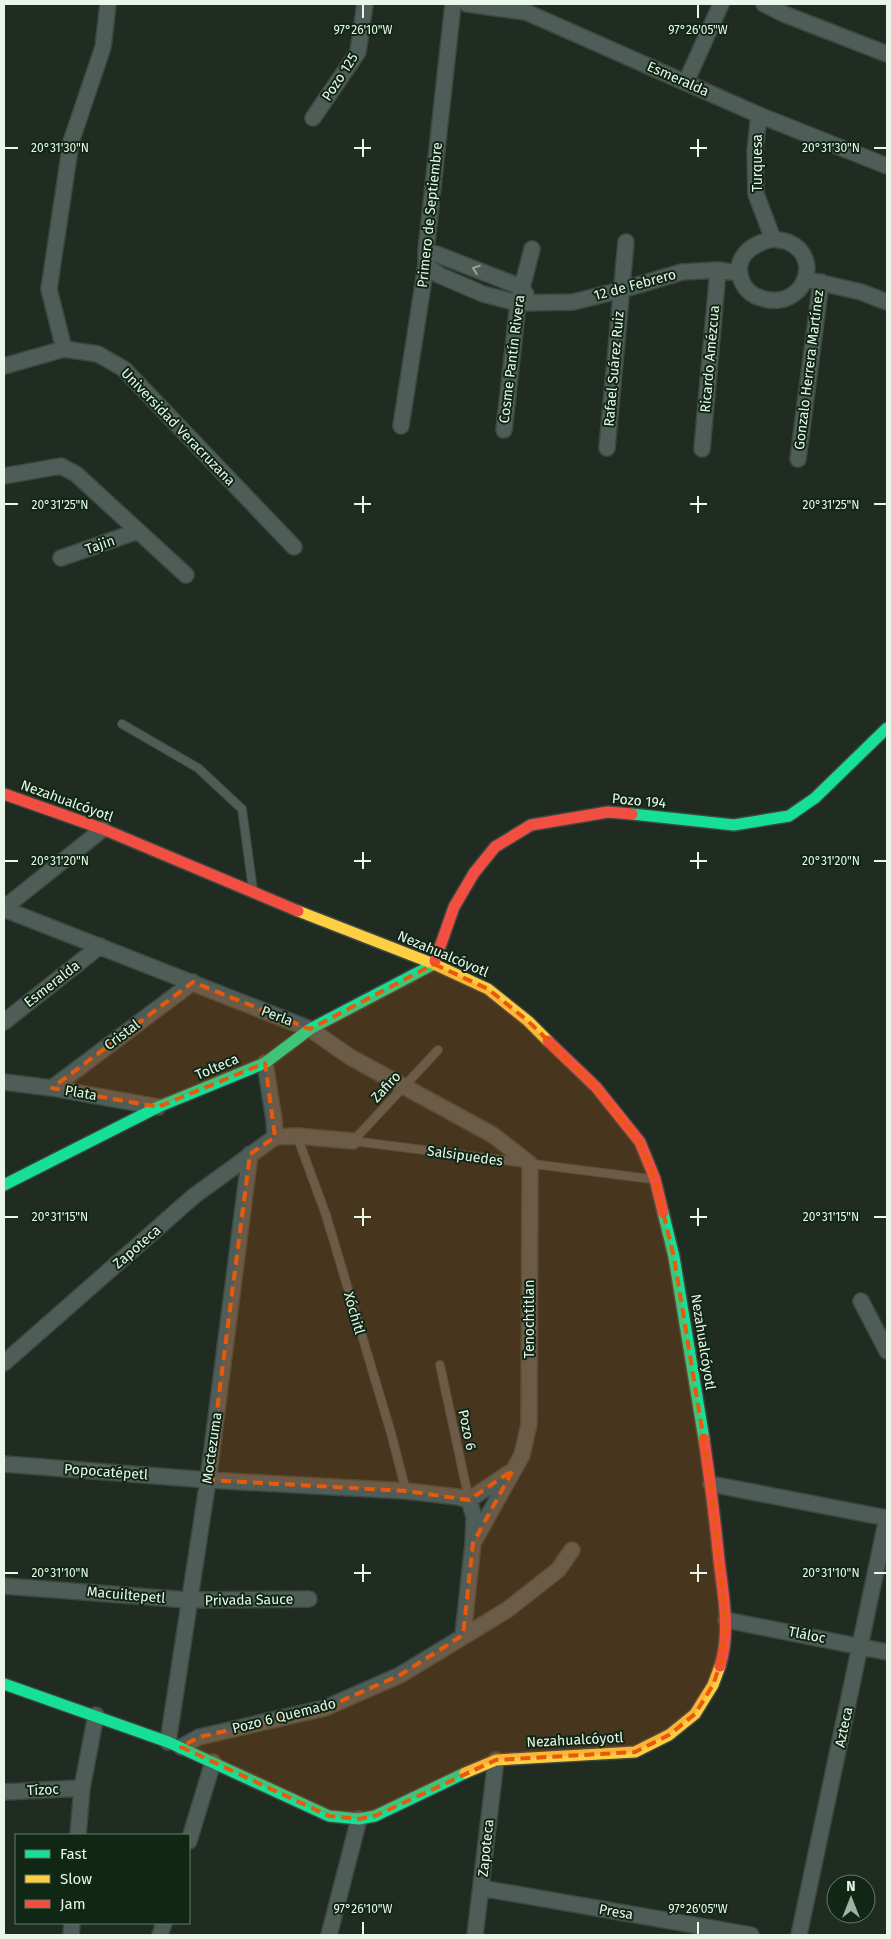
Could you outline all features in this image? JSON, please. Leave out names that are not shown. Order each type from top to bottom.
[{"type":"main road","name":"Pozo 194","points":[[434,964],[454,907],[474,873],[495,847],[531,825],[608,812],[734,825],[789,816],[815,798],[887,728]]},
{"type":"main road","name":"Nezahualcóyotl","points":[[4,794],[103,829],[253,894],[434,964],[488,989],[528,1022],[596,1087],[640,1142],[655,1179],[674,1257],[711,1484],[726,1620],[722,1659],[713,1685],[695,1714],[669,1735],[636,1752],[496,1760],[449,1780],[376,1816],[359,1819],[329,1816],[174,1744]]},
{"type":"main road","name":"Tolteca","points":[[4,1185],[158,1107],[265,1063],[310,1029],[434,964]]},
{"type":"main road","points":[[4,1684],[174,1744]]},
{"type":"street","points":[[4,366],[64,349],[49,289],[71,142],[103,47],[108,4]]},
{"type":"street","name":"Pozo 125","points":[[313,118],[358,52],[365,4]]},
{"type":"street","name":"Primero de Septiembre","points":[[401,426],[426,258],[453,4]]},
{"type":"street","name":"Esmeralda","points":[[467,4],[526,12],[759,115],[887,166]]},
{"type":"street","points":[[686,82],[721,4]]},
{"type":"street","points":[[764,4],[782,9],[887,54]]},
{"type":"street","name":"Turquesa","points":[[759,115],[755,151],[756,194],[772,239]]},
{"type":"street","points":[[814,281],[800,251],[788,242],[772,239],[758,242],[747,251],[740,263],[738,273],[744,287],[756,297],[770,301],[785,300],[814,281],[861,292],[887,302]]},
{"type":"street","name":"Rafael Suárez Ruiz","points":[[608,448],[626,242]]},
{"type":"street","name":"Cosme Pantín Rivera","points":[[504,430],[525,303],[521,287],[532,249]]},
{"type":"street","points":[[426,258],[521,287]]},
{"type":"street","name":"12 de Febrero","points":[[426,258],[438,275],[483,294],[525,303],[573,302],[682,272],[718,270],[738,273]]},
{"type":"street","name":"Ricardo Amézcua","points":[[702,449],[718,270]]},
{"type":"street","name":"Gonzalo Herrera Martínez","points":[[798,459],[814,281]]},
{"type":"street","name":"Universidad Veracruzana","points":[[64,349],[98,354],[124,369],[294,547]]},
{"type":"street","points":[[4,476],[61,466],[76,474],[186,575]]},
{"type":"street","name":"Tajin","points":[[61,558],[138,531]]},
{"type":"street","points":[[4,908],[103,829]]},
{"type":"street","name":"Perla","points":[[4,908],[310,1029],[350,1057],[493,1135],[530,1164]]},
{"type":"street","name":"Esmeralda","points":[[4,1022],[100,946]]},
{"type":"street","name":"Cristal","points":[[52,1088],[193,982]]},
{"type":"street","points":[[265,1063],[275,1137]]},
{"type":"street","name":"Plata","points":[[4,1082],[52,1088],[158,1107]]},
{"type":"street","name":"Salsipuedes","points":[[275,1137],[297,1136],[353,1141]]},
{"type":"street","name":"Zapoteca","points":[[4,1363],[194,1196],[275,1137]]},
{"type":"street","name":"Moctezuma","points":[[174,1744],[189,1600],[208,1480],[250,1154]]},
{"type":"street","name":"Tenochtitlan","points":[[473,1543],[522,1456],[529,1424],[530,1164]]},
{"type":"street","points":[[861,1301],[887,1351]]},
{"type":"street","name":"Popocatépetl","points":[[4,1464],[208,1480]]},
{"type":"street","points":[[208,1480],[406,1491],[469,1500],[513,1471]]},
{"type":"street","points":[[711,1484],[887,1518]]},
{"type":"street","points":[[463,1635],[473,1543],[474,1516],[469,1500]]},
{"type":"street","name":"Azteca","points":[[799,1935],[887,1518]]},
{"type":"street","name":"Pozo 6 Quemado","points":[[174,1744],[325,1708],[400,1675],[437,1654],[463,1635],[492,1620],[558,1570],[572,1550]]},
{"type":"street","name":"Macuiltepetl","points":[[4,1586],[189,1600]]},
{"type":"street","name":"Privada Sauce","points":[[189,1600],[310,1599]]},
{"type":"street","name":"Tláloc","points":[[726,1620],[887,1652]]},
{"type":"street","points":[[78,1834],[82,1788],[96,1715]]},
{"type":"street","name":"Zapoteca","points":[[474,1935],[496,1760]]},
{"type":"street","points":[[190,1838],[213,1762]]},
{"type":"street","name":"Tízoc","points":[[4,1792],[82,1788]]},
{"type":"street","points":[[329,1935],[359,1819]]},
{"type":"street","name":"Presa","points":[[481,1888],[751,1935]]},
{"type":"lane","points":[[122,724],[198,768],[242,809],[253,894]]},
{"type":"lane","name":"Zafiro","points":[[353,1141],[438,1050]]},
{"type":"lane","name":"Xóchitl","points":[[297,1136],[326,1215],[391,1433],[406,1491]]},
{"type":"lane","name":"Salsipuedes","points":[[353,1141],[655,1179]]},
{"type":"lane","name":"Pozo 6","points":[[440,1365],[469,1500]]},
{"type":"highlighted area","points":[[434,964],[488,989],[528,1021],[596,1087],[640,1142],[655,1179],[674,1257],[711,1484],[726,1620],[722,1659],[713,1685],[695,1714],[669,1735],[635,1752],[496,1760],[375,1816],[359,1819],[329,1816],[181,1747],[199,1737],[325,1708],[400,1675],[463,1635],[473,1543],[513,1470],[469,1500],[406,1491],[208,1480],[250,1154],[275,1137],[265,1063],[158,1107],[52,1088],[193,982],[310,1029]]},
{"type":"traffic: fast","points":[[632,814],[734,825],[789,816],[815,798],[887,728]]},
{"type":"traffic: fast","points":[[4,1185],[158,1107],[265,1063],[310,1029],[434,964],[435,961]]},
{"type":"traffic: fast","points":[[663,1212],[674,1257],[704,1439]]},
{"type":"traffic: fast","points":[[4,1684],[168,1742],[329,1816],[359,1819],[375,1816],[465,1773]]},
{"type":"traffic: slow","points":[[298,911],[434,964],[488,989],[528,1021],[548,1041]]},
{"type":"traffic: slow","points":[[465,1773],[496,1760],[635,1752],[669,1735],[695,1714],[713,1685],[720,1666]]},
{"type":"traffic: jam","points":[[4,794],[103,829],[298,911]]},
{"type":"traffic: jam","points":[[435,961],[454,907],[474,873],[495,847],[531,825],[608,812],[632,814]]},
{"type":"traffic: jam","points":[[548,1041],[596,1087],[640,1142],[655,1179],[663,1212]]},
{"type":"traffic: jam","points":[[704,1439],[726,1626],[720,1666]]}]
